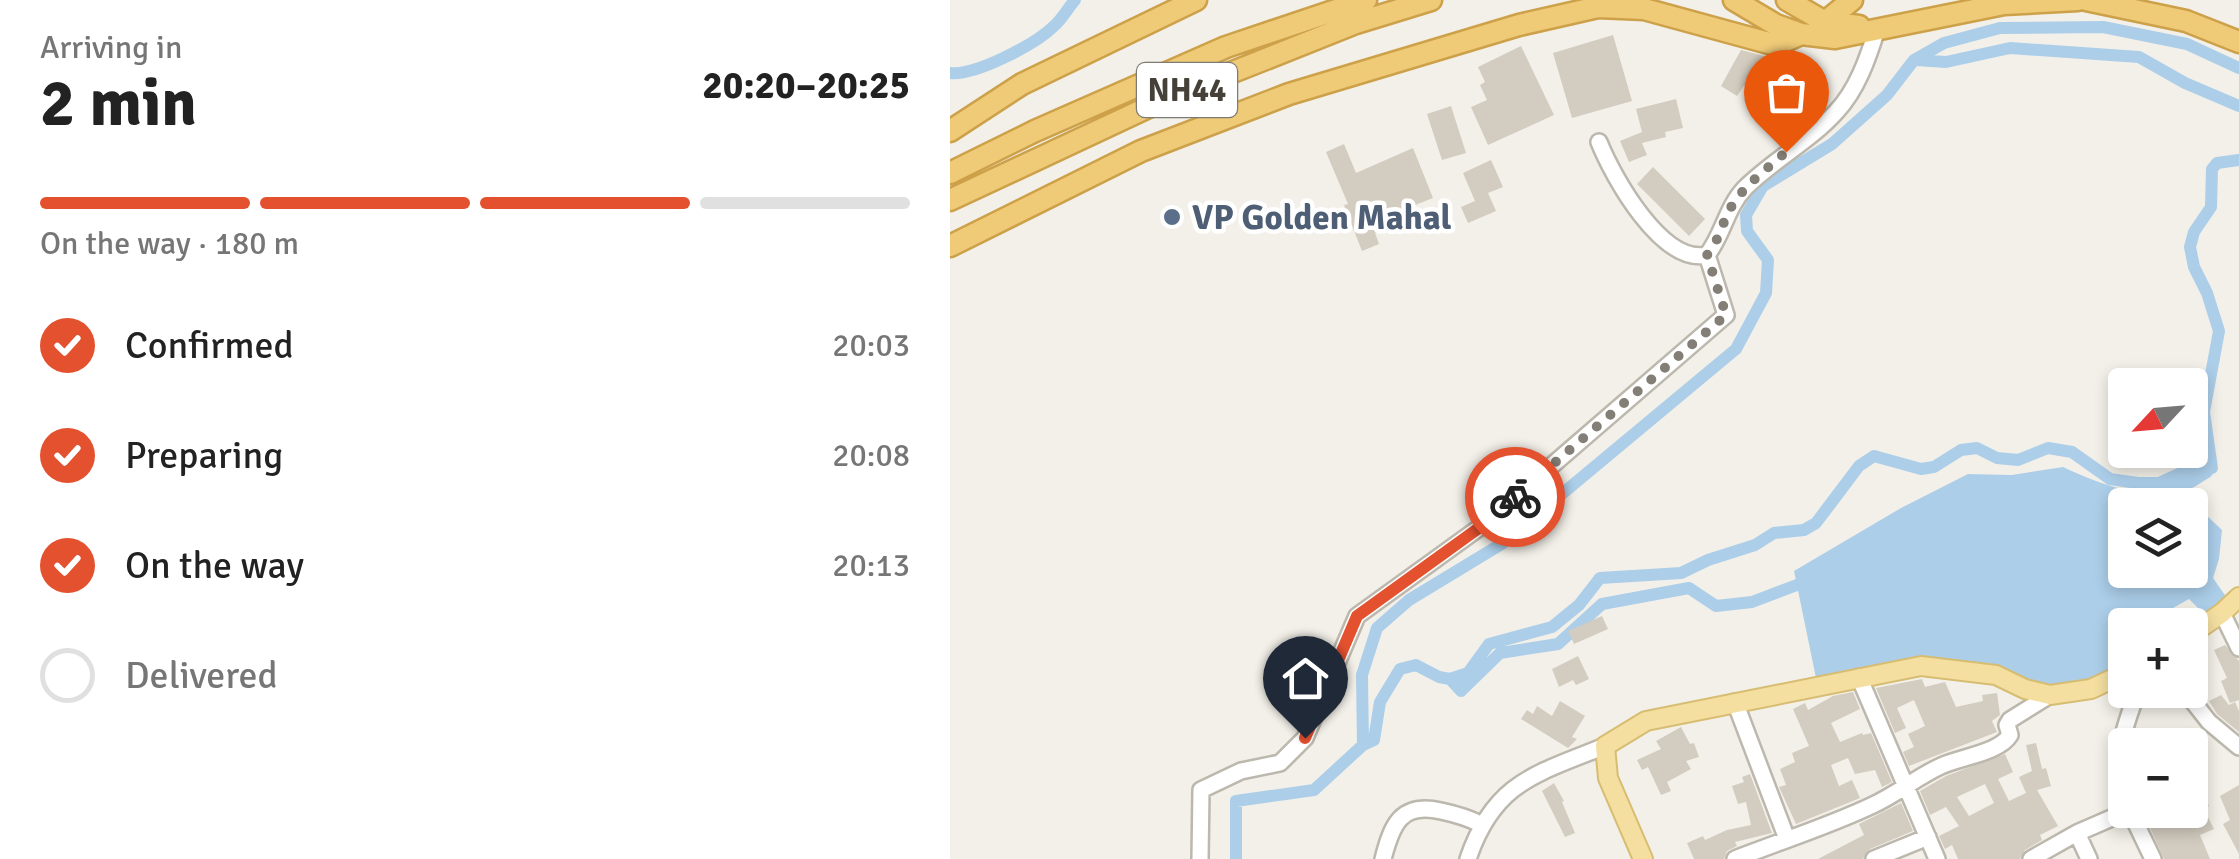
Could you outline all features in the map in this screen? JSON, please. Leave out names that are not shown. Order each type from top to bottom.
[{"type":"highway","points":[[950,130],[1022,84],[1196,0]]},
{"type":"highway","name":"NH44","points":[[950,172],[1226,47],[1366,0]]},
{"type":"highway","name":"NH44","points":[[950,200],[1170,97],[1356,23],[1431,0]]},
{"type":"highway","points":[[1734,0],[1776,25],[1801,34],[1835,38],[2004,4],[2082,0],[2186,21],[2239,42]]},
{"type":"highway","points":[[1787,0],[1825,22],[1878,29]]},
{"type":"highway","points":[[1825,22],[1852,0]]},
{"type":"highway","points":[[950,246],[1140,151],[1289,94],[1519,25],[1598,8],[1629,8],[1776,46],[1801,34]]},
{"type":"main road","points":[[2208,623],[2239,596]]},
{"type":"main road","points":[[1644,859],[1608,778],[1605,746],[1646,721],[1921,666],[1996,676],[2026,690],[2050,695],[2091,689],[2108,681]]},
{"type":"street","points":[[1599,142],[1610,170],[1644,221],[1682,251],[1697,258],[1707,255],[1743,190],[1836,113],[1856,82],[1878,29]]},
{"type":"street","points":[[1200,859],[1201,790],[1240,771],[1280,762],[1305,738],[1357,616],[1483,525],[1726,315],[1707,255]]},
{"type":"street","points":[[2222,614],[2239,648]]},
{"type":"street","points":[[1859,677],[1937,859]]},
{"type":"street","points":[[1735,859],[1906,789],[1925,774],[2008,740],[2010,720],[2050,695]]},
{"type":"street","points":[[1736,702],[1787,839]]},
{"type":"street","points":[[2198,708],[2239,747]]},
{"type":"street","points":[[1468,859],[1480,824],[1520,783],[1605,746]]},
{"type":"street","points":[[1383,859],[1390,830],[1405,814],[1421,806],[1480,824]]},
{"type":"street","points":[[2032,859],[2108,820]]},
{"type":"street","points":[[2138,828],[2153,859]]},
{"type":"street","points":[[2077,833],[2089,859]]},
{"type":"street","points":[[1874,859],[1928,837]]},
{"type":"water","points":[[2063,467],[2119,488],[2108,488],[2108,588],[2208,588],[2208,517],[2222,530],[2213,578],[2227,598],[2208,613],[2208,608],[2198,608],[2189,599],[2173,608],[2108,608],[2108,674],[2079,685],[2050,689],[1917,660],[1816,678],[1794,571],[1968,474],[2012,475]]},
{"type":"building","points":[[1613,35],[1632,101],[1572,118],[1553,53]]},
{"type":"building","points":[[1521,46],[1554,115],[1488,145],[1471,107],[1487,100],[1478,67]]},
{"type":"building","points":[[1741,50],[1764,56],[1737,96],[1721,86]]},
{"type":"building","points":[[1676,99],[1683,128],[1642,143],[1647,155],[1629,162],[1620,141],[1642,132],[1636,109]]},
{"type":"building","points":[[1451,106],[1466,153],[1442,160],[1427,114]]},
{"type":"building","points":[[1344,144],[1356,173],[1413,148],[1433,198],[1379,219],[1384,229],[1375,233],[1379,244],[1362,251],[1326,152]]},
{"type":"building","points":[[1491,160],[1503,187],[1488,193],[1496,211],[1468,223],[1461,207],[1475,201],[1463,173]]},
{"type":"building","points":[[1653,167],[1705,219],[1689,236],[1637,184]]},
{"type":"building","points":[[1602,616],[1608,629],[1574,644],[1568,631]]},
{"type":"building","points":[[2225,645],[2239,661],[2239,700],[2230,703],[2221,681],[2227,678],[2214,650]]},
{"type":"building","points":[[1578,656],[1589,679],[1576,685],[1573,680],[1559,687],[1552,669]]},
{"type":"building","points":[[1922,679],[1925,687],[1945,682],[1956,707],[1983,701],[1982,695],[1997,693],[2000,715],[1992,721],[1997,732],[1909,766],[1903,752],[1914,747],[1908,734],[1925,726],[1914,700],[1897,708],[1906,728],[1895,733],[1876,688]]},
{"type":"building","points":[[1853,692],[1860,709],[1831,723],[1840,742],[1871,733],[1892,782],[1882,787],[1875,770],[1855,774],[1848,758],[1831,765],[1839,786],[1852,780],[1860,798],[1796,824],[1779,787],[1786,785],[1780,769],[1795,762],[1792,753],[1809,746],[1793,709],[1805,703],[1808,710],[1833,696]]},
{"type":"building","points":[[2221,695],[2229,705],[2235,702],[2239,732],[2217,714],[2209,701]]},
{"type":"building","points":[[1560,701],[1585,716],[1572,737],[1577,739],[1568,748],[1521,719],[1527,710],[1533,714],[1537,706],[1552,716]]},
{"type":"building","points":[[1681,727],[1699,757],[1686,761],[1691,769],[1667,782],[1671,791],[1661,795],[1648,767],[1642,770],[1637,760],[1661,749],[1656,741]]},
{"type":"building","points":[[2036,743],[2042,769],[2046,768],[2051,786],[2037,790],[2058,826],[2040,835],[2042,840],[2025,850],[2020,859],[1958,859],[1952,845],[1945,849],[1939,836],[1959,826],[1946,807],[1930,815],[1920,791],[1946,776],[2005,754],[2013,772],[1998,779],[2009,801],[2026,793],[2019,777],[2032,771],[2026,745]],"holes":[[[1985,784],[1994,803],[1969,816],[1957,797]]]},
{"type":"building","points":[[1750,774],[1772,833],[1735,842],[1737,846],[1727,851],[1724,859],[1694,859],[1687,843],[1751,825],[1746,802],[1738,804],[1732,786],[1744,782],[1742,777]]},
{"type":"building","points":[[1554,783],[1575,833],[1565,837],[1542,791]]},
{"type":"building","points":[[2239,785],[2239,854],[2223,824],[2230,820],[2220,796]]},
{"type":"building","points":[[1901,803],[1913,831],[1870,849],[1863,859],[1818,859],[1864,835],[1859,824]]},
{"type":"building","points":[[2208,817],[2214,829],[2200,835],[2210,859],[2164,859],[2150,828],[2208,828]]},
{"type":"waterway","points":[[950,73],[974,69],[1020,50],[1054,26],[1075,0]]},
{"type":"waterway","points":[[1236,859],[1236,801],[1314,790],[1363,745],[1362,675],[1377,628],[1409,600],[1503,543],[1736,349],[1766,293],[1768,260],[1747,231],[1746,215],[1763,186],[1832,144],[1887,95],[1914,60],[1944,43],[2000,28],[2103,27],[2187,44],[2239,68]]},
{"type":"waterway","points":[[1916,60],[1946,62],[2010,48],[2139,57],[2185,83],[2239,106]]},
{"type":"waterway","points":[[1363,745],[1374,740],[1380,702],[1400,669],[1416,665],[1450,679],[1468,673],[1489,644],[1552,627],[1579,605],[1600,578],[1681,573],[1755,545],[1774,533],[1804,530],[1816,523],[1859,466],[1874,456],[1921,469],[1934,467],[1961,450],[1977,448],[1997,458],[2018,460],[2048,448],[2072,452],[2110,479],[2138,483],[2159,483],[2181,473],[2212,468],[2204,412],[2219,331],[2190,247],[2194,232],[2211,207],[2212,169],[2217,163],[2239,160]]},
{"type":"waterway","points":[[2172,488],[2207,472]]},
{"type":"waterway","points":[[1450,679],[1461,691],[1500,653],[1558,644],[1602,604],[1689,588],[1716,606],[1752,602],[1810,580]]},
{"type":"way so far","points":[[1515,497],[1726,315],[1707,255],[1743,190],[1786,152]]},
{"type":"place","name":"VP Golden Mahal","points":[[1172,217]]},
{"type":"route","points":[[1305,738],[1357,616],[1483,525],[1515,497]]}]
